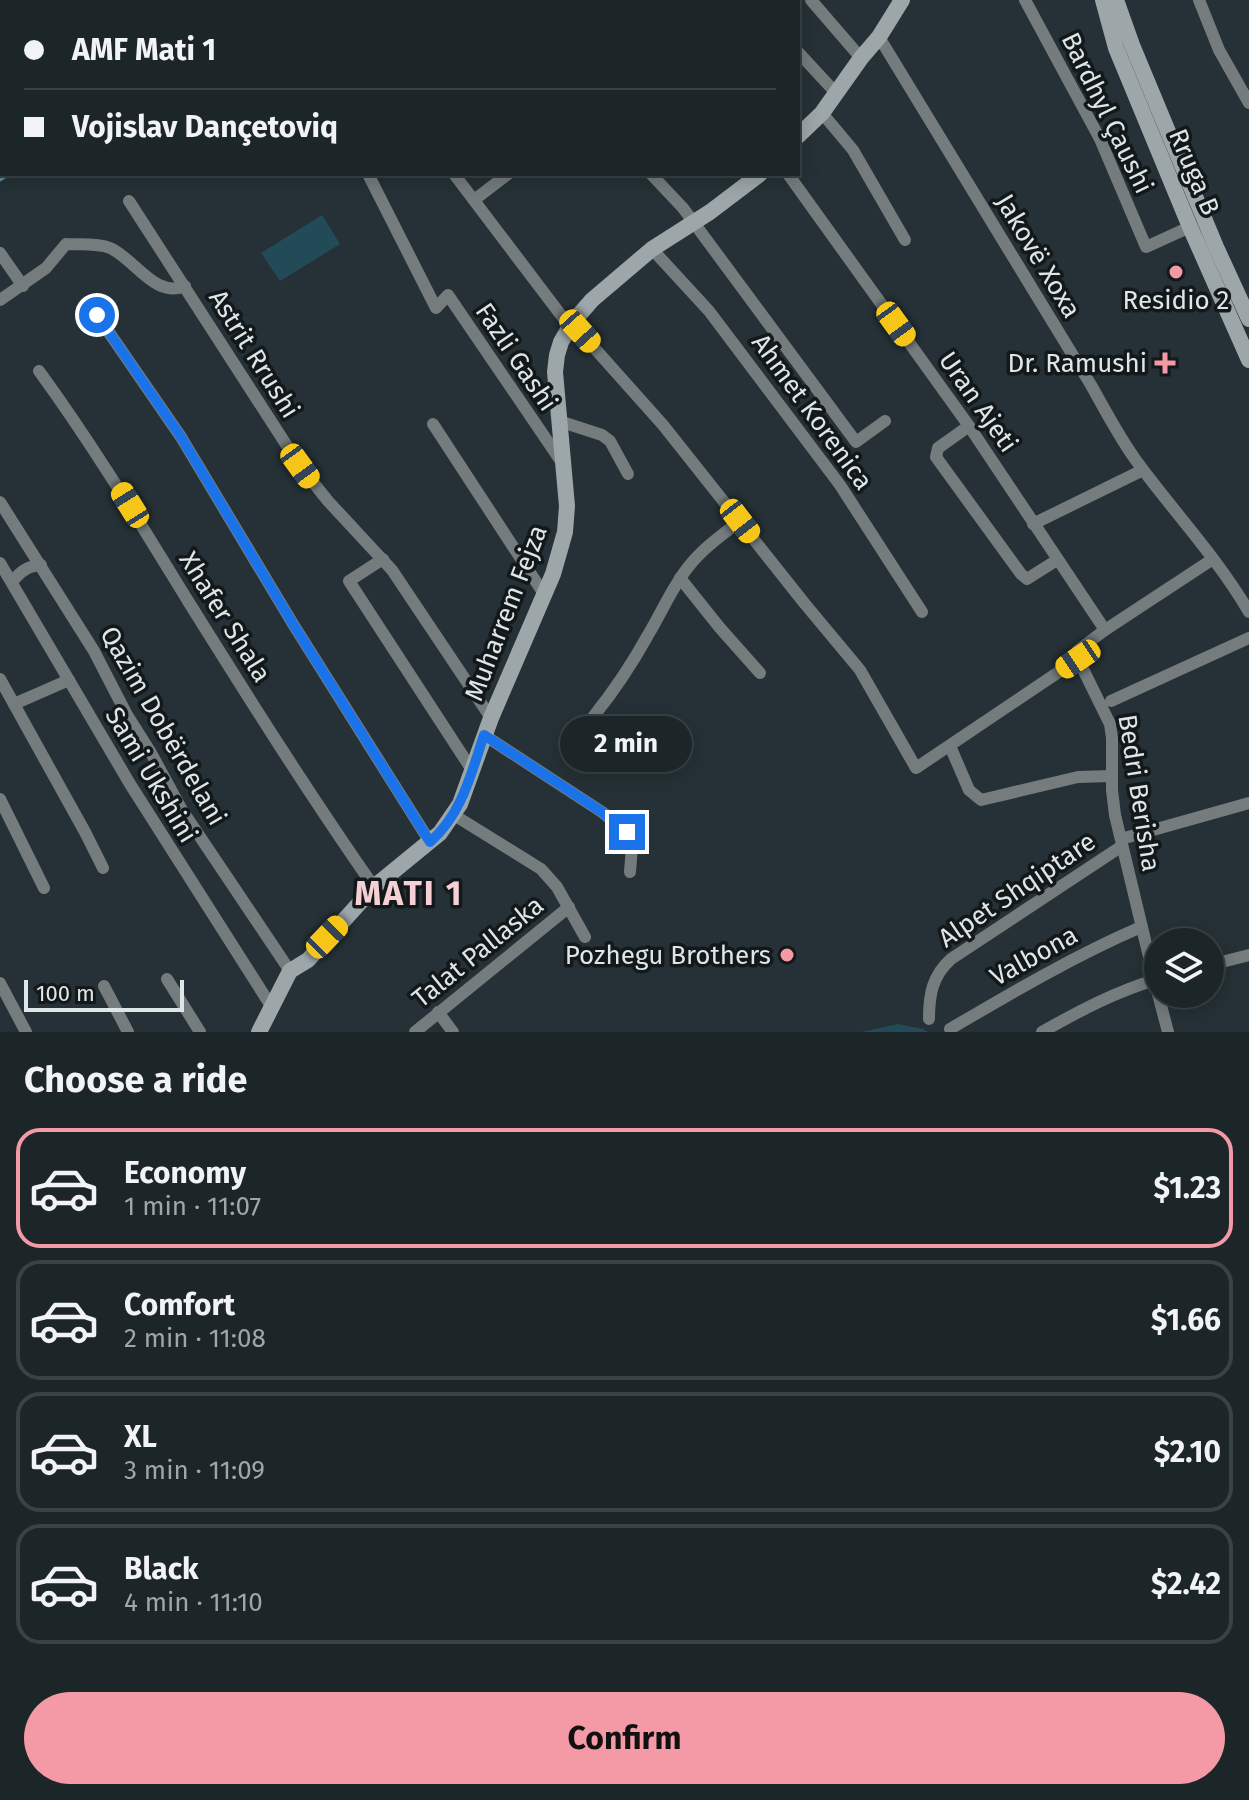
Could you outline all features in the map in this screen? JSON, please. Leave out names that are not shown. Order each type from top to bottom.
[{"type":"street","points":[[811,0],[861,58]]},
{"type":"street","name":"Bardhyl Çaushi","points":[[1025,0],[1100,139],[1146,247],[1190,227]]},
{"type":"street","name":"Rruga B","points":[[1103,0],[1116,48],[1249,360]]},
{"type":"street","name":"Rruga B","points":[[1116,0],[1216,247],[1249,319]]},
{"type":"street","points":[[1199,0],[1219,50],[1249,103]]},
{"type":"street","points":[[800,134],[822,113],[879,37],[895,3]]},
{"type":"street","name":"Jakovë Xoxa","points":[[879,37],[1117,431],[1249,612]]},
{"type":"street","points":[[800,54],[836,93]]},
{"type":"street","points":[[822,113],[853,150],[905,240]]},
{"type":"street","name":"Fazli Gashi","points":[[369,176],[436,308],[448,295],[563,464]]},
{"type":"street","points":[[456,176],[571,325],[663,425],[860,670],[916,768],[1078,655],[1105,630],[1213,559]]},
{"type":"street","points":[[474,200],[505,176]]},
{"type":"street","points":[[653,176],[683,208],[856,442],[885,421]]},
{"type":"street","name":"Muharrem Fejza","points":[[259,1032],[290,971],[308,960],[374,887],[440,833],[454,815],[544,594],[565,532],[567,518],[555,372],[561,342],[592,300],[652,249],[757,176]]},
{"type":"street","name":"Uran Ajeti","points":[[789,176],[969,426],[1105,630]]},
{"type":"street","name":"Astrit Rrushi","points":[[129,201],[306,475],[383,559],[491,718]]},
{"type":"street","points":[[0,300],[46,268],[66,244],[111,249],[165,288],[177,290],[185,286]]},
{"type":"street","name":"Ahmet Korenica","points":[[652,249],[709,311],[840,485],[922,612]]},
{"type":"street","points":[[0,253],[23,286]]},
{"type":"street","points":[[97,315],[181,437],[293,624],[430,842]]},
{"type":"street","name":"Xhafer Shala","points":[[39,371],[100,457],[318,805],[374,887]]},
{"type":"street","points":[[559,421],[602,435],[610,441],[628,474]]},
{"type":"street","points":[[433,424],[544,594]]},
{"type":"street","points":[[969,426],[938,448],[936,457],[1021,574],[1027,579],[1057,560]]},
{"type":"street","points":[[1033,524],[1143,470]]},
{"type":"street","name":"Qazim Dobërdelani","points":[[0,502],[94,651],[182,810],[290,971]]},
{"type":"street","points":[[593,717],[615,690],[680,578],[700,554],[740,521]]},
{"type":"street","points":[[383,559],[349,581],[472,770]]},
{"type":"street","name":"Sami Ukshini","points":[[0,563],[130,784],[271,1006]]},
{"type":"street","points":[[12,582],[21,571],[41,565]]},
{"type":"street","points":[[680,578],[760,673]]},
{"type":"street","points":[[1111,701],[1249,638]]},
{"type":"street","name":"Bedri Berisha","points":[[1078,655],[1110,724],[1115,815],[1144,937]]},
{"type":"street","points":[[0,679],[103,868]]},
{"type":"street","points":[[14,704],[69,680]]},
{"type":"street","points":[[484,735],[602,812],[627,832],[632,846],[630,872]]},
{"type":"street","points":[[950,746],[969,790],[981,800],[1078,777],[1112,776]]},
{"type":"street","points":[[0,799],[44,888]]},
{"type":"street","name":"Alpet Shqiptare","points":[[929,1019],[929,996],[935,978],[951,959],[1121,843],[1249,803]]},
{"type":"street","points":[[454,815],[541,869],[557,887],[585,937]]},
{"type":"street","name":"Talat Pallaska","points":[[415,1032],[569,907]]},
{"type":"street","name":"Valbona","points":[[950,1029],[1037,977],[1141,927]]},
{"type":"street","points":[[1224,961],[1249,955]]},
{"type":"street","points":[[167,979],[200,1032]]},
{"type":"street","points":[[0,983],[26,1032]]},
{"type":"street","points":[[1042,1032],[1097,1003],[1144,984]]},
{"type":"street","points":[[104,986],[128,1032]]},
{"type":"street","name":"Bedri Berisha","points":[[1162,1008],[1168,1032]]},
{"type":"street","points":[[438,1012],[453,1032]]},
{"type":"shaded area","points":[[322,215],[340,244],[280,281],[261,253]]},
{"type":"shaded area","points":[[898,1024],[928,1032],[861,1032]]},
{"type":"waterway","points":[[0,180],[7,176]]},
{"type":"place","name":"Residio 2","points":[[1176,272]]},
{"type":"place","name":"Dr. Ramushi","points":[[1165,363]]},
{"type":"place","name":"Pozhegu Brothers","points":[[787,955]]},
{"type":"district","name":"MATI 1","points":[[409,893]]},
{"type":"route","points":[[97,315],[181,437],[293,624],[430,842],[448,824],[460,804],[484,735],[602,812],[627,832]]}]
